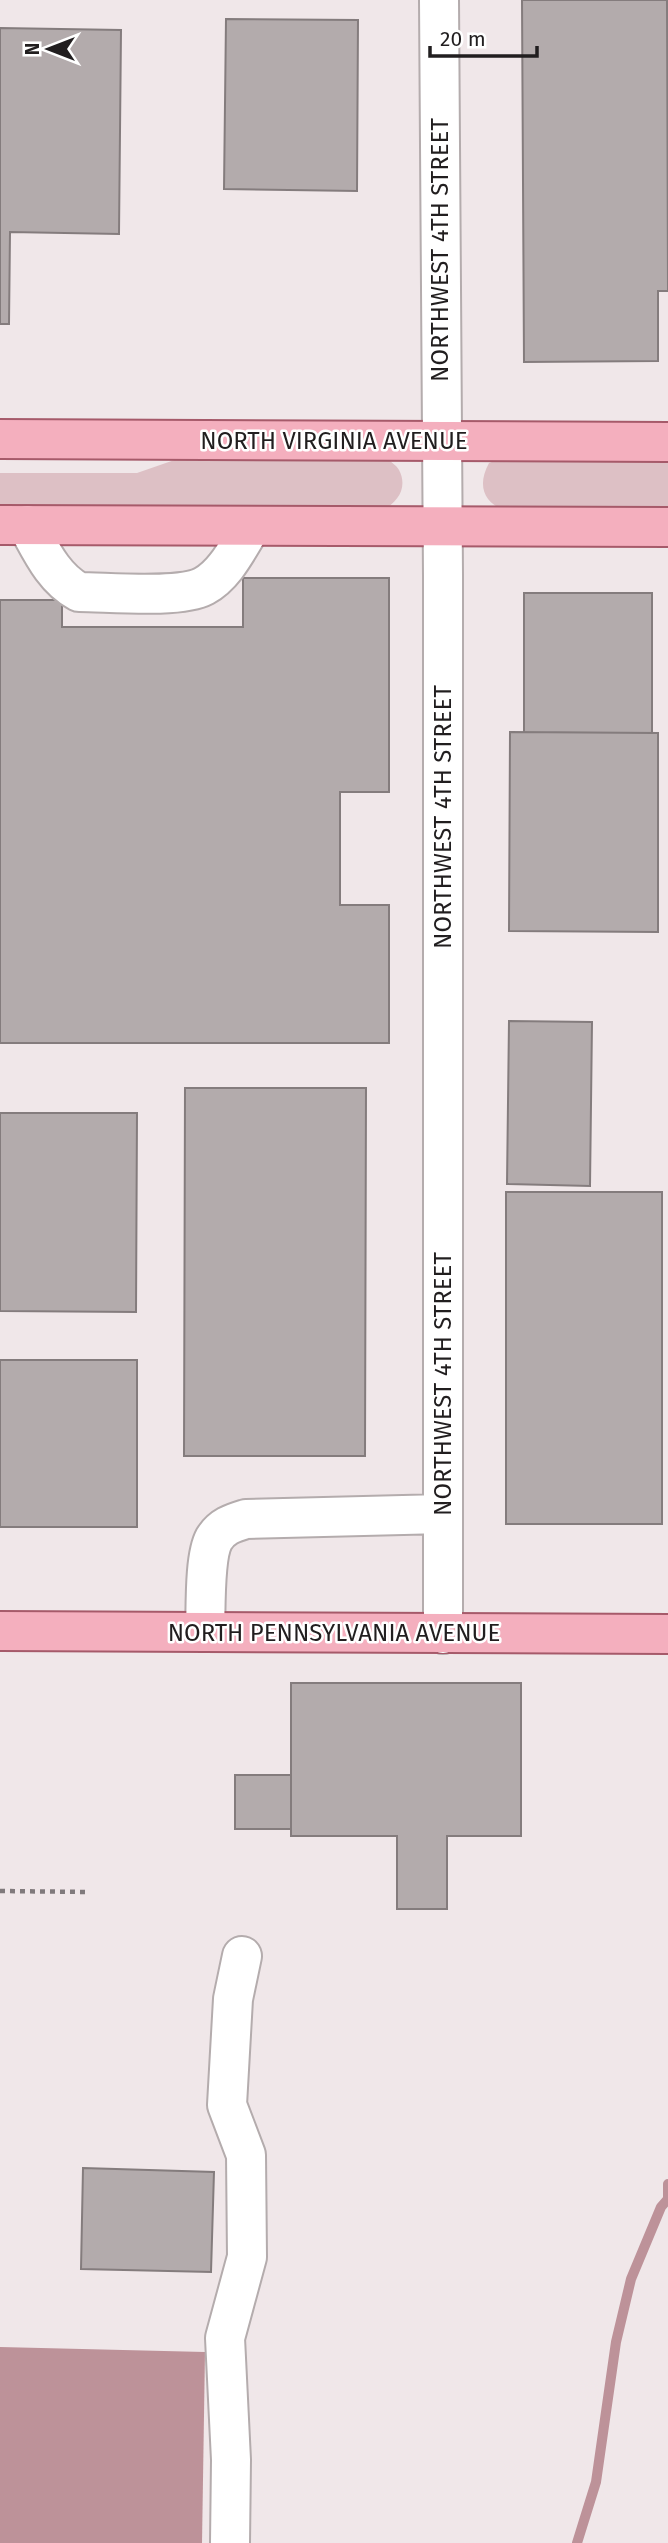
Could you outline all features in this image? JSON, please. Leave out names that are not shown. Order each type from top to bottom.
[{"type":"main road","name":"NORTH VIRGINIA AVENUE","points":[[0,439],[668,442]]},
{"type":"main road","points":[[14,525],[668,527]]},
{"type":"main road","name":"NORTH PENNSYLVANIA AVENUE","points":[[0,1631],[668,1634]]},
{"type":"street","name":"NORTHWEST 4TH STREET","points":[[439,0],[443,1634]]},
{"type":"street","points":[[14,525],[65,585],[79,592],[185,592],[203,586],[227,565],[251,527]]},
{"type":"street","points":[[205,1632],[209,1560],[214,1539],[228,1524],[246,1520],[443,1514]]},
{"type":"street","points":[[230,2543],[231,2460],[225,2338],[247,2257],[246,2155],[227,2105],[233,1999],[242,1956]]},
{"type":"path","points":[[0,1891],[90,1892]]},
{"type":"shaded area","points":[[186,456],[386,458],[399,470],[402,488],[394,502],[384,509],[0,508],[0,473],[137,473]]},
{"type":"shaded area","points":[[500,459],[668,460],[668,512],[506,511],[487,498],[483,486],[489,463]]},
{"type":"shaded area","points":[[0,2347],[205,2352],[202,2543],[0,2543]]},
{"type":"building","points":[[522,0],[667,0],[668,291],[658,291],[658,361],[524,362]]},
{"type":"building","points":[[226,19],[358,20],[357,191],[224,189]]},
{"type":"building","points":[[0,28],[121,30],[119,234],[10,232],[9,324],[0,324]]},
{"type":"building","points":[[243,578],[389,578],[389,792],[340,792],[340,905],[389,905],[389,1043],[0,1043],[0,600],[62,600],[62,627],[243,627]]},
{"type":"building","points":[[524,593],[652,593],[652,733],[524,732]]},
{"type":"building","points":[[510,732],[658,733],[658,932],[509,931]]},
{"type":"building","points":[[509,1021],[592,1022],[590,1186],[507,1184]]},
{"type":"building","points":[[185,1088],[366,1088],[365,1456],[184,1456]]},
{"type":"building","points":[[0,1113],[137,1113],[136,1312],[0,1311]]},
{"type":"building","points":[[506,1192],[662,1192],[662,1524],[506,1524]]},
{"type":"building","points":[[0,1360],[137,1360],[137,1527],[0,1527]]},
{"type":"building","points":[[291,1683],[521,1683],[521,1836],[447,1836],[447,1909],[397,1909],[397,1836],[291,1836]]},
{"type":"building","points":[[235,1775],[291,1775],[291,1829],[235,1829]]},
{"type":"building","points":[[83,2168],[214,2172],[211,2272],[81,2269]]},
{"type":"waterway","points":[[577,2543],[596,2482],[616,2342],[631,2279],[661,2207],[668,2199],[668,2184]]}]
